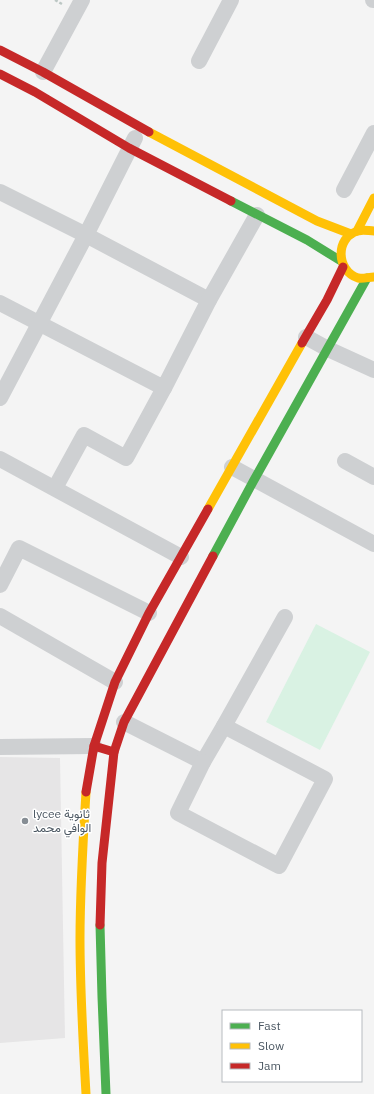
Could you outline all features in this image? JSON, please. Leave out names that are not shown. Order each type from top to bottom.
[{"type":"street","points":[[42,72],[82,0]]},
{"type":"street","points":[[199,61],[231,0]]},
{"type":"street","points":[[0,50],[140,127],[317,221],[334,228],[354,232],[366,229],[374,232]]},
{"type":"street","points":[[0,74],[35,92],[130,148],[313,243],[342,264],[352,275],[359,278],[371,277]]},
{"type":"street","points":[[0,398],[86,235],[140,127]]},
{"type":"street","points":[[344,190],[374,133]]},
{"type":"street","points":[[0,192],[86,235],[209,300]]},
{"type":"street","points":[[86,1094],[100,900],[95,820],[86,787],[94,746],[115,682],[149,613],[327,300],[342,264],[340,255],[341,246],[345,239],[354,232],[374,198]]},
{"type":"street","points":[[55,488],[84,435],[126,458],[209,300],[257,215]]},
{"type":"street","points":[[106,1094],[80,940],[80,890],[95,820],[114,752],[124,722],[254,480],[328,349],[371,277]]},
{"type":"street","points":[[0,304],[164,388]]},
{"type":"street","points":[[306,337],[374,370]]},
{"type":"street","points":[[0,458],[181,557]]},
{"type":"street","points":[[345,462],[374,478]]},
{"type":"street","points":[[232,467],[374,544]]},
{"type":"street","points":[[0,585],[19,548],[149,613]]},
{"type":"street","points":[[0,616],[115,682]]},
{"type":"street","points":[[224,726],[325,779],[279,866],[178,813],[204,762],[284,617]]},
{"type":"street","points":[[124,722],[204,762]]},
{"type":"street","points":[[0,747],[94,746],[114,752]]},
{"type":"shaded area","name":"lycee ثانوية الوافي محمد","points":[[0,757],[60,758],[65,1038],[0,1043]]},
{"type":"green space","points":[[316,624],[370,652],[320,750],[266,722]]},
{"type":"traffic: fast","points":[[231,201],[307,240],[341,261]]},
{"type":"traffic: fast","points":[[213,556],[367,278]]},
{"type":"traffic: fast","points":[[100,925],[106,1094]]},
{"type":"traffic: slow","points":[[149,132],[317,221],[351,234]]},
{"type":"traffic: slow","points":[[357,231],[374,198]]},
{"type":"traffic: slow","points":[[374,231],[360,230],[350,234],[345,240],[341,254],[345,269],[351,274],[358,278],[374,277]]},
{"type":"traffic: slow","points":[[208,509],[302,343]]},
{"type":"traffic: slow","points":[[86,792],[81,884],[80,939],[81,997],[86,1094]]},
{"type":"traffic: jam","points":[[0,50],[43,72],[149,132]]},
{"type":"traffic: jam","points":[[0,74],[35,92],[129,148],[231,201]]},
{"type":"traffic: jam","points":[[302,343],[327,300],[343,267]]},
{"type":"traffic: jam","points":[[86,792],[94,746],[115,682],[149,613],[208,509]]},
{"type":"traffic: jam","points":[[94,746],[114,752],[124,722],[213,556]]},
{"type":"traffic: jam","points":[[100,925],[102,863],[114,752]]},
{"type":"place","name":"lycee ثانوية الوافي محمد","points":[[25,821]]}]
